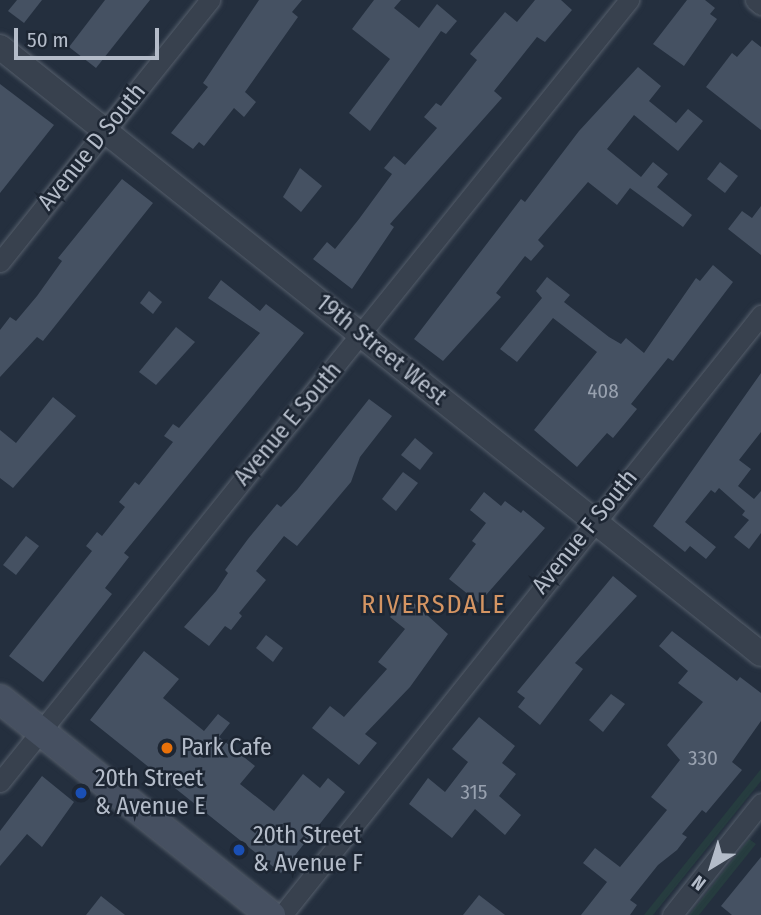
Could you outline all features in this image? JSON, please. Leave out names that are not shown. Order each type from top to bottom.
[{"type":"main road","points":[[0,699],[271,915]]},
{"type":"street","name":"Avenue D South","points":[[0,262],[210,0]]},
{"type":"street","name":"Avenue E South","points":[[0,782],[629,0]]},
{"type":"street","points":[[755,0],[761,5]]},
{"type":"street","name":"19th Street West","points":[[0,47],[761,654]]},
{"type":"street","name":"Avenue F South","points":[[282,915],[594,520],[761,316]]},
{"type":"street","points":[[672,915],[761,803]]},
{"type":"green space","points":[[761,769],[761,781],[653,915],[644,915]]},
{"type":"green space","points":[[749,839],[756,844],[699,915],[689,915]]},
{"type":"building","points":[[17,0],[42,0],[24,23],[8,11]]},
{"type":"building","points":[[105,0],[150,0],[96,68],[69,47]]},
{"type":"building","points":[[259,0],[302,0],[292,12],[298,17],[245,92],[256,102],[244,117],[234,108],[204,146],[199,142],[193,149],[171,133],[208,87],[203,83]]},
{"type":"building","points":[[374,0],[401,0],[394,8],[419,28],[437,4],[457,21],[446,34],[441,31],[370,131],[349,113],[390,59],[352,29]]},
{"type":"building","points":[[535,0],[561,0],[572,10],[545,42],[537,37],[494,91],[502,98],[390,224],[394,227],[352,289],[313,259],[327,242],[335,249],[359,219],[392,174],[384,168],[394,156],[405,165],[437,128],[424,117],[436,103],[441,106],[477,60],[470,54],[505,12],[517,22]]},
{"type":"building","points":[[687,0],[705,0],[715,8],[710,14],[717,19],[684,66],[653,44]]},
{"type":"building","points":[[752,40],[761,47],[761,130],[706,87],[732,53],[737,57]]},
{"type":"building","points":[[638,67],[661,86],[649,101],[676,123],[688,109],[703,121],[678,151],[634,115],[607,149],[641,177],[653,162],[668,174],[657,187],[692,215],[683,227],[630,188],[617,205],[588,182],[538,240],[544,246],[531,261],[525,256],[496,293],[501,297],[443,361],[414,339],[521,199],[525,202],[579,131]]},
{"type":"building","points":[[0,84],[54,125],[0,193]]},
{"type":"building","points":[[720,162],[738,176],[725,193],[707,179]]},
{"type":"building","points":[[300,168],[322,186],[301,212],[283,197]]},
{"type":"building","points":[[122,179],[153,203],[43,341],[37,337],[0,377],[0,330],[10,317],[16,321],[37,296],[62,261],[58,258]]},
{"type":"building","points":[[761,206],[761,255],[728,229],[742,211],[752,218]]},
{"type":"building","points":[[713,265],[733,282],[673,361],[668,358],[631,404],[637,409],[613,438],[607,433],[577,467],[534,430],[597,352],[553,318],[517,362],[500,349],[542,298],[536,291],[547,277],[570,295],[564,302],[609,337],[621,344],[626,338],[644,353],[696,278],[700,281]]},
{"type":"building","points":[[221,280],[260,311],[266,304],[304,333],[124,553],[129,557],[105,588],[112,594],[43,682],[9,656],[92,551],[86,546],[97,532],[102,536],[125,507],[119,502],[135,482],[139,485],[173,442],[164,436],[173,424],[179,428],[260,333],[208,298]]},
{"type":"building","points":[[149,291],[162,302],[153,314],[140,303]]},
{"type":"building","points":[[176,327],[195,342],[156,385],[139,372]]},
{"type":"building","points":[[761,373],[761,432],[739,460],[751,469],[738,486],[754,499],[761,491],[761,533],[749,549],[734,537],[749,520],[742,515],[745,511],[719,488],[715,493],[711,490],[685,522],[716,547],[706,559],[690,546],[685,552],[653,526]]},
{"type":"building","points":[[53,397],[76,416],[13,488],[0,478],[0,430],[16,443]]},
{"type":"building","points":[[369,399],[392,416],[360,457],[351,482],[297,546],[284,536],[256,571],[266,580],[239,613],[242,616],[231,630],[225,626],[209,646],[184,627],[216,591],[228,573],[225,570],[248,539],[277,504],[281,507],[297,490]]},
{"type":"building","points":[[415,438],[433,453],[420,470],[401,455]]},
{"type":"building","points":[[403,472],[418,483],[396,511],[382,499]]},
{"type":"building","points":[[484,492],[501,506],[505,501],[521,513],[523,510],[545,528],[479,603],[449,579],[476,544],[472,541],[486,523],[470,510]]},
{"type":"building","points":[[26,536],[39,546],[16,575],[3,565]]},
{"type":"building","points":[[613,576],[637,596],[575,663],[583,669],[540,725],[518,707],[525,698],[517,692]]},
{"type":"building","points":[[406,596],[448,634],[410,687],[365,734],[377,743],[359,765],[312,728],[330,706],[344,717],[387,669],[378,662],[405,629],[390,617]]},
{"type":"building","points":[[672,631],[737,681],[740,677],[761,693],[761,721],[732,762],[742,770],[706,813],[702,810],[682,834],[687,837],[677,850],[658,865],[630,900],[637,905],[630,915],[581,915],[607,882],[583,863],[595,848],[620,867],[667,810],[651,797],[680,760],[667,745],[703,702],[678,683],[688,671],[659,646]]},
{"type":"building","points":[[266,635],[283,648],[273,662],[256,648]]},
{"type":"building","points":[[144,651],[179,679],[163,698],[204,731],[218,714],[230,723],[219,737],[255,766],[240,784],[274,811],[303,774],[320,788],[328,778],[345,792],[281,873],[90,720]]},
{"type":"building","points":[[611,694],[625,704],[603,732],[589,720]]},
{"type":"building","points":[[479,717],[515,746],[502,763],[516,774],[499,796],[521,815],[505,835],[475,809],[452,838],[409,804],[428,778],[445,792],[468,762],[452,749]]},
{"type":"building","points":[[42,776],[74,802],[42,847],[27,834],[0,866],[0,831]]},
{"type":"building","points":[[761,857],[761,915],[732,915],[721,906]]},
{"type":"building","points":[[479,895],[505,915],[463,915]]},
{"type":"building","points":[[101,896],[125,915],[86,915]]},
{"type":"place","name":"Park Cafe","points":[[167,748]]},
{"type":"place","name":"20th Street & Avenue E","points":[[81,793]]},
{"type":"place","name":"20th Street & Avenue F","points":[[239,850]]},
{"type":"district","name":"RIVERSDALE","points":[[434,605]]}]
